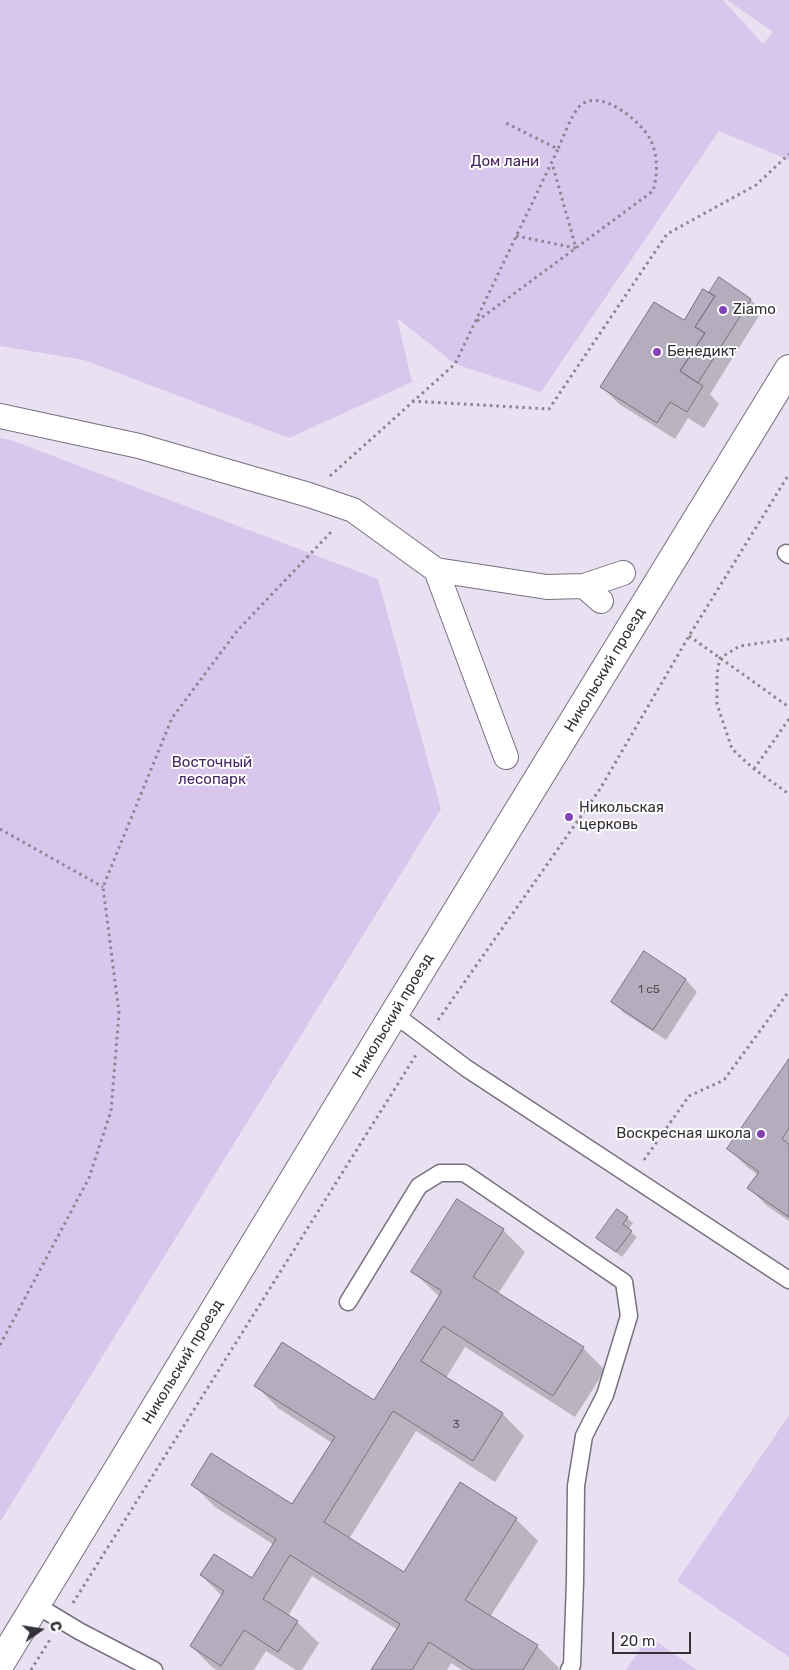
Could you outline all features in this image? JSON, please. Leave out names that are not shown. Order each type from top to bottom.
[{"type":"street","name":"Никольский проезд","points":[[0,1664],[394,1014],[789,369]]},
{"type":"street","points":[[0,416],[139,446],[309,495],[353,510],[436,570],[592,594],[623,574]]},
{"type":"street","points":[[436,570],[506,757]]},
{"type":"lane","points":[[394,1014],[466,1068],[789,1280]]},
{"type":"lane","points":[[348,1302],[418,1186],[440,1173],[464,1173],[624,1282],[629,1316],[605,1395],[584,1436],[576,1486],[576,1582],[572,1665],[570,1670]]},
{"type":"lane","points":[[36,1605],[154,1670]]},
{"type":"path","points":[[309,495],[455,364],[578,107],[589,101],[600,101],[630,114],[642,126],[654,149],[657,178],[653,191],[476,322]]},
{"type":"path","points":[[506,124],[558,149]]},
{"type":"path","points":[[412,401],[549,409],[667,234],[756,185],[789,154]]},
{"type":"path","points":[[552,162],[576,248]]},
{"type":"path","points":[[516,236],[576,248]]},
{"type":"path","points":[[31,1670],[426,1039],[600,789],[689,636],[789,474]]},
{"type":"path","points":[[0,1345],[89,1178],[111,1110],[118,1013],[103,887],[172,718],[237,631],[353,510]]},
{"type":"path","points":[[689,636],[789,707]]},
{"type":"path","points":[[789,639],[740,646],[720,658],[716,674],[717,704],[732,749],[789,794]]},
{"type":"path","points":[[754,768],[789,720]]},
{"type":"path","points":[[0,828],[103,887]]},
{"type":"path","points":[[632,1177],[688,1096],[724,1080],[789,991]]},
{"type":"green space","name":"Дом лани","points":[[0,0],[723,0],[763,44],[773,32],[727,0],[789,0],[789,160],[719,131],[541,392],[455,364],[397,318],[412,382],[289,438],[84,360],[0,346]]},
{"type":"green space","name":"Восточный лесопарк","points":[[0,438],[11,440],[378,579],[441,809],[0,1522]]},
{"type":"green space","points":[[789,1415],[789,1657],[677,1581]]},
{"type":"green space","points":[[649,1636],[697,1670],[626,1670]]},
{"type":"building","points":[[719,277],[751,299],[698,383],[680,371],[705,333],[695,327],[715,296],[709,293]]},
{"type":"building","name":"Бенедикт","points":[[703,289],[715,296],[695,327],[705,333],[680,371],[703,386],[687,412],[670,402],[657,423],[600,387],[654,302],[684,320]]},
{"type":"building","points":[[644,951],[686,979],[653,1030],[611,1002]]},
{"type":"building","name":"Воскресная школа","points":[[789,1059],[789,1128],[782,1139],[789,1144],[789,1217],[747,1188],[759,1172],[727,1149]]},
{"type":"building","points":[[457,1199],[504,1229],[473,1277],[584,1347],[553,1396],[443,1326],[421,1361],[503,1413],[473,1461],[393,1411],[324,1522],[404,1572],[460,1482],[517,1518],[465,1600],[538,1645],[523,1670],[473,1670],[429,1642],[412,1670],[371,1670],[400,1624],[290,1555],[263,1599],[298,1621],[278,1652],[244,1630],[221,1666],[190,1646],[224,1591],[200,1575],[214,1554],[252,1578],[276,1539],[191,1485],[211,1453],[292,1504],[335,1437],[254,1386],[282,1342],[374,1400],[442,1291],[411,1272]]},
{"type":"building","points":[[617,1209],[628,1217],[623,1224],[632,1231],[616,1252],[596,1238]]},
{"type":"place","name":"Ziamo","points":[[723,310]]},
{"type":"place","name":"Бенедикт","points":[[657,352]]},
{"type":"place","name":"Никольская церковь","points":[[569,817]]},
{"type":"place","name":"Воскресная школа","points":[[761,1134]]}]
